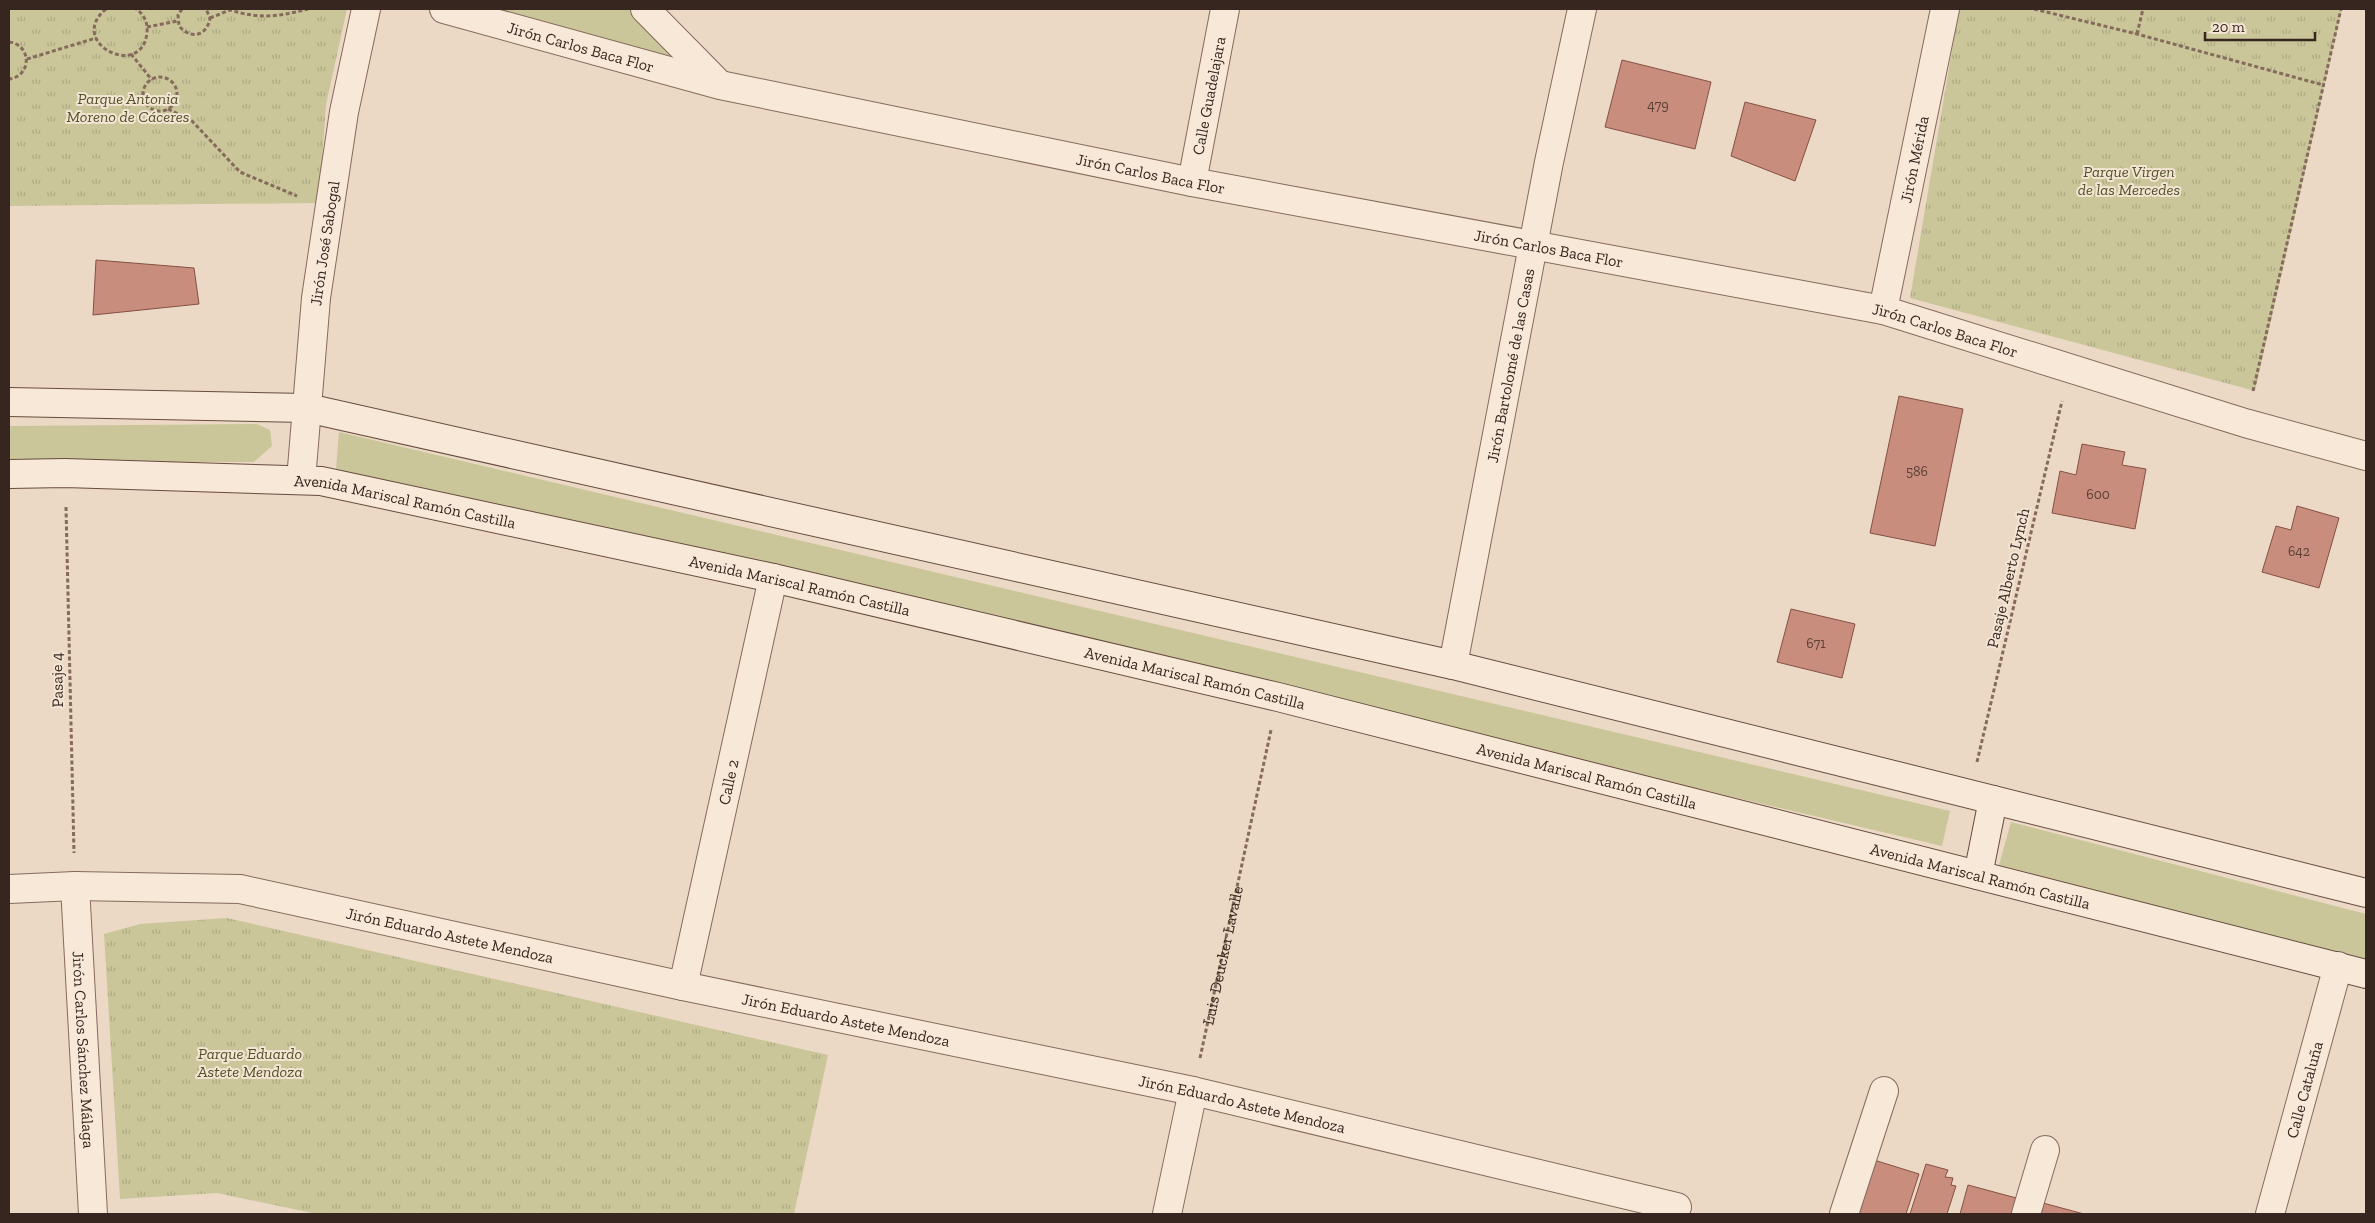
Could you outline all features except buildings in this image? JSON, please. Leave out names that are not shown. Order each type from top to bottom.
[{"type":"street","name":"Jirón José Sabogal","points":[[301,480],[316,298],[344,112],[366,9]]},
{"type":"street","name":"Jirón Carlos Baca Flor","points":[[444,9],[720,85],[1192,182],[1883,310],[2245,423],[2366,456]]},
{"type":"street","points":[[645,9],[720,85]]},
{"type":"street","name":"Calle Guadelajara","points":[[1192,182],[1225,9]]},
{"type":"street","name":"Jirón Bartolomé de las Casas","points":[[1453,664],[1582,9]]},
{"type":"street","name":"Jirón Mérida","points":[[1883,310],[1946,9]]},
{"type":"street","points":[[9,402],[307,408],[1453,664],[2366,894]]},
{"type":"street","name":"Avenida Mariscal Ramón Castilla","points":[[9,474],[65,473],[322,481],[773,578],[1278,698],[2366,974]]},
{"type":"street","name":"Calle 2","points":[[683,986],[773,578]]},
{"type":"street","points":[[1978,876],[1981,797]]},
{"type":"street","name":"Jirón Eduardo Astete Mendoza","points":[[9,889],[75,886],[240,890],[683,986],[1193,1091],[1677,1207]]},
{"type":"street","name":"Jirón Carlos Sánchez Málaga","points":[[75,886],[93,1214]]},
{"type":"street","name":"Calle Cataluña","points":[[2270,1214],[2338,966]]},
{"type":"street","points":[[1167,1214],[1193,1091]]},
{"type":"street","points":[[1844,1214],[1884,1091]]},
{"type":"street","points":[[2026,1214],[2045,1150]]},
{"type":"path","points":[[106,9],[96,21],[96,38],[106,51],[122,56],[138,50],[144,43],[148,27],[145,19],[136,9]]},
{"type":"path","points":[[182,9],[178,21],[183,30],[198,35],[207,29],[210,18],[206,9]]},
{"type":"path","points":[[210,18],[230,10],[251,16],[276,17],[308,9]]},
{"type":"path","points":[[2034,9],[2137,34],[2323,85]]},
{"type":"path","points":[[2137,34],[2142,9]]},
{"type":"path","points":[[2245,423],[2340,9]]},
{"type":"path","points":[[148,27],[178,21]]},
{"type":"path","points":[[27,59],[96,38]]},
{"type":"path","points":[[9,42],[17,43],[22,48],[27,59],[24,71],[19,76],[9,78]]},
{"type":"path","points":[[131,54],[152,80]]},
{"type":"path","points":[[168,109],[177,96],[175,86],[167,79],[156,77],[147,84],[143,94],[147,104],[156,110],[168,109],[192,121],[240,172],[329,210]]},
{"type":"path","name":"Pasaje Alberto Lynch","points":[[1981,797],[2070,369]]},
{"type":"path","name":"Pasaje 4","points":[[65,473],[75,886]]},
{"type":"path","name":"Luis Deucker Lavalle","points":[[1193,1091],[1278,698]]},
{"type":"green space","name":"Parque Antonia Moreno de Cáceres","points":[[9,9],[347,9],[326,105],[319,203],[9,206]]},
{"type":"green space","points":[[483,9],[630,9],[689,64]]},
{"type":"green space","name":"Parque Virgen de las Mercedes","points":[[1959,9],[2342,9],[2255,391],[1910,298]]},
{"type":"green space","points":[[257,424],[270,430],[272,446],[254,462],[9,462],[9,426]]},
{"type":"green space","points":[[339,432],[1950,811],[1942,846],[336,469]]},
{"type":"green space","points":[[2011,822],[2366,914],[2366,961],[1999,865]]},
{"type":"green space","name":"Parque Eduardo Astete Mendoza","points":[[227,918],[828,1055],[794,1214],[317,1214],[217,1193],[120,1199],[104,934],[140,924]]}]
